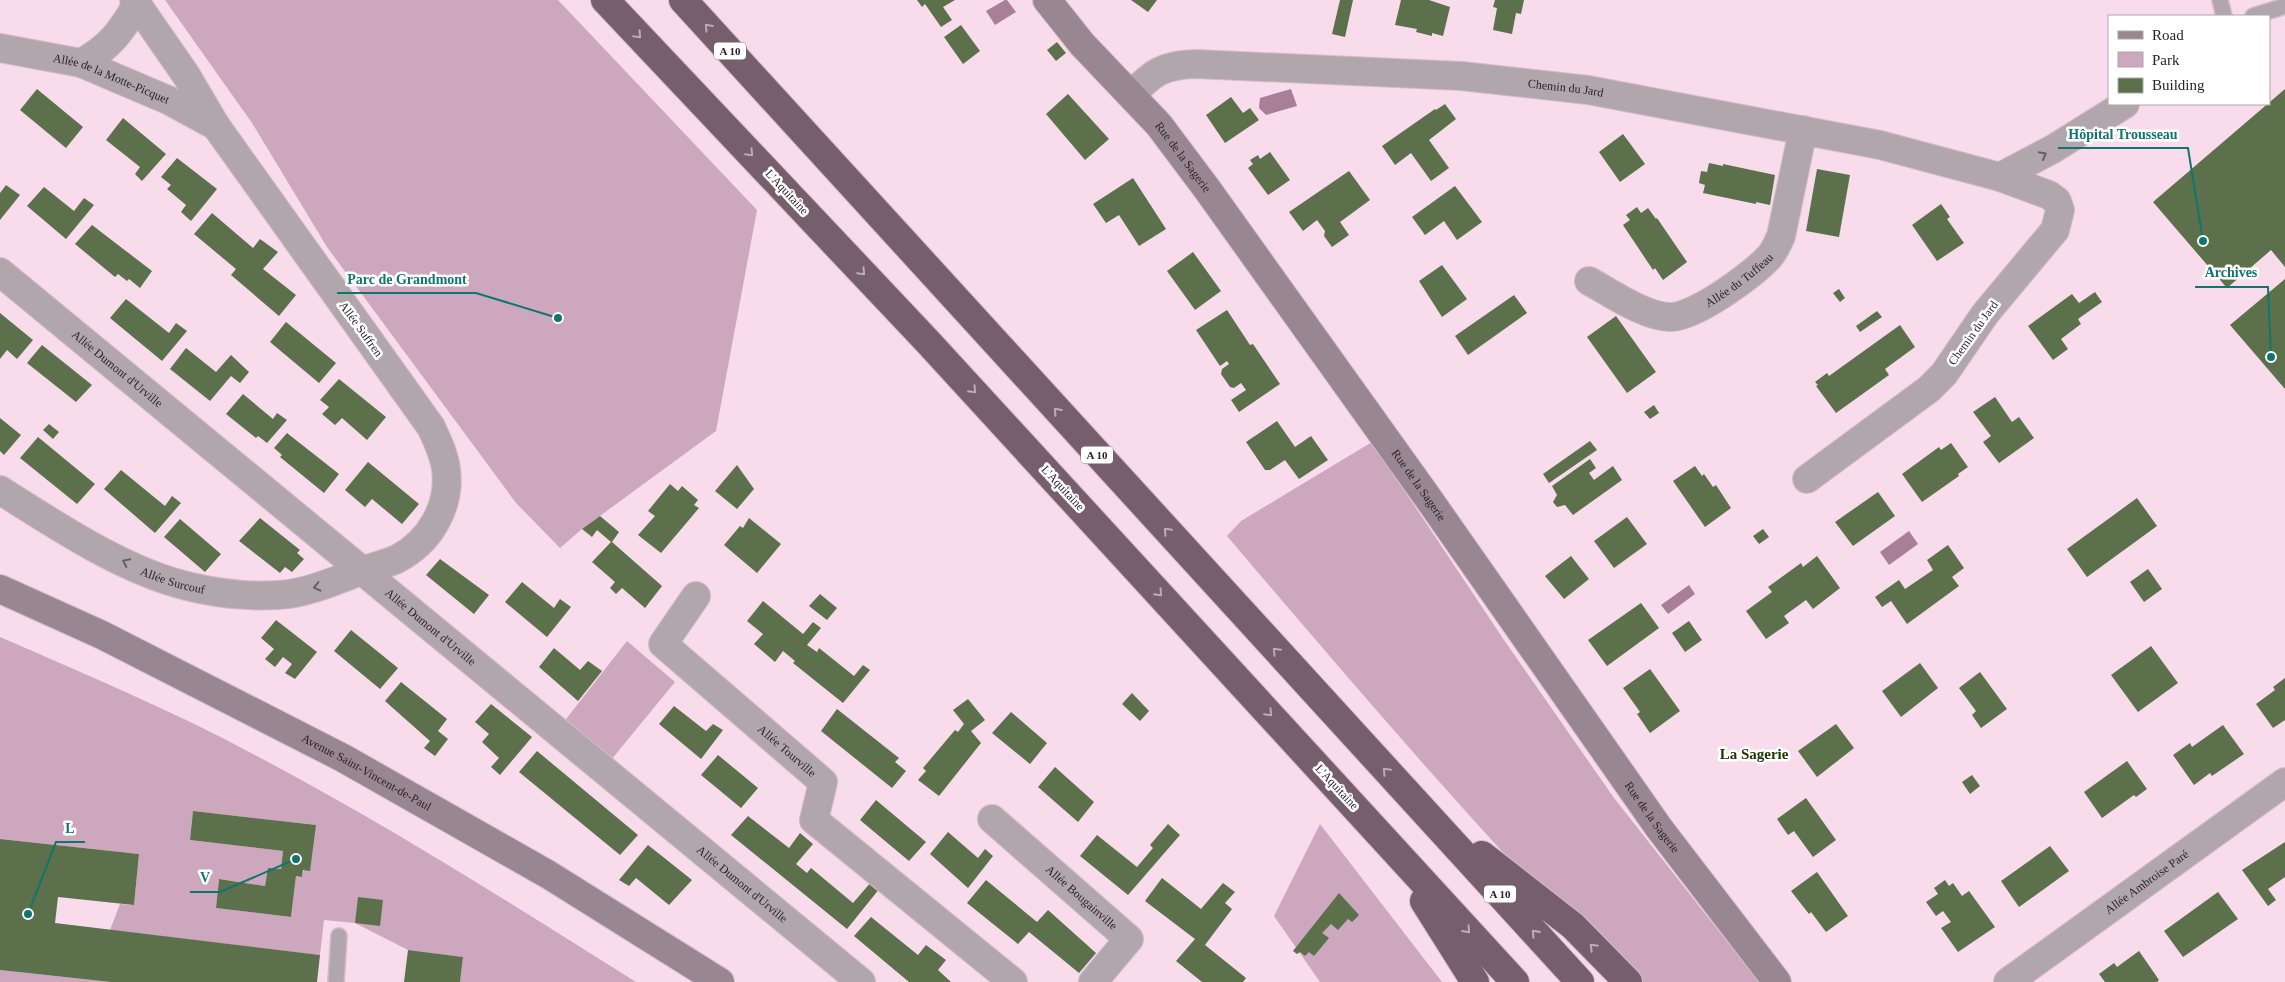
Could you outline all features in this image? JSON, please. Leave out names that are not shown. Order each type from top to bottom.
[{"type":"highway","name":"L'Aquitaine","points":[[605,0],[941,356],[1515,982]]},
{"type":"highway","name":"A 10","points":[[683,0],[1580,982]]},
{"type":"highway","points":[[1419,807],[1572,926],[1628,982]]},
{"type":"highway","points":[[1387,842],[1475,982]]},
{"type":"street","name":"Rue de la Sagerie","points":[[1047,0],[1082,44],[1132,94],[1159,125],[1423,491],[1659,828],[1777,982]]},
{"type":"street","points":[[81,62],[101,52],[112,41],[128,20],[136,2]]},
{"type":"street","name":"Allée Suffren","points":[[136,2],[186,75],[216,126],[431,426],[442,451],[446,468],[447,493],[441,512],[431,530],[416,546],[396,559],[363,570]]},
{"type":"street","name":"Allée de la Motte-Picquet","points":[[0,48],[81,62],[168,100],[216,126]]},
{"type":"street","name":"Chemin du Jard","points":[[1132,94],[1161,68],[1177,64],[1461,76],[1588,90],[1880,145],[2000,177],[2049,195],[2057,201],[2060,210],[2054,230],[1985,314],[1944,374],[1929,389],[1808,480]]},
{"type":"street","points":[[2000,177],[2053,149],[2123,105]]},
{"type":"street","name":"Allée du Tuffeau","points":[[1589,281],[1646,312],[1670,318],[1696,310],[1718,296],[1759,266],[1776,248],[1781,236],[1803,130]]},
{"type":"street","name":"Allée Dumont d'Urville","points":[[0,272],[363,570],[476,667],[860,982]]},
{"type":"street","name":"Allée Surcouf","points":[[0,490],[94,547],[157,576],[192,588],[261,595],[288,594],[327,585],[363,570]]},
{"type":"street","name":"Avenue Saint-Vincent-de-Paul","points":[[0,589],[102,635],[343,758],[549,875],[720,982]]},
{"type":"street","name":"Allée Tourville","points":[[696,596],[663,644],[823,782],[814,820],[1013,982]]},
{"type":"street","name":"Allée Ambroise Paré","points":[[2008,982],[2285,782]]},
{"type":"street","name":"Allée Bougainville","points":[[992,819],[1129,939],[1093,982]]},
{"type":"lane","points":[[2220,0],[2224,15]]},
{"type":"lane","points":[[2260,13],[2282,0]]},
{"type":"lane","points":[[2260,13],[2285,6]]},
{"type":"lane","points":[[336,982],[339,936]]},
{"type":"green space","points":[[165,0],[558,0],[757,210],[716,431],[582,529],[560,548],[516,503],[327,247],[252,123]]},
{"type":"green space","points":[[1372,442],[1504,640],[1614,798],[1759,982],[1626,982],[1472,819],[1227,536],[1241,521]]},
{"type":"green space","points":[[0,637],[159,707],[302,780],[447,864],[636,982],[460,982],[463,957],[408,950],[355,923],[324,920],[320,955],[110,930],[120,904],[134,905],[139,854],[0,839]],"holes":[[[193,811],[316,825],[302,877],[296,876],[291,917],[216,908],[219,879],[265,886],[268,868],[281,869],[283,851],[190,840]]]},
{"type":"green space","points":[[627,641],[675,682],[611,760],[563,723]]},
{"type":"green space","points":[[1320,824],[1442,982],[1320,982],[1274,916]]},
{"type":"green space","points":[[0,970],[111,982],[0,982]]},
{"type":"shaded area","points":[[1005,0],[1016,12],[995,25],[986,11]]},
{"type":"shaded area","points":[[1291,89],[1297,106],[1266,115],[1259,108],[1260,98]]},
{"type":"shaded area","points":[[1909,531],[1918,544],[1889,565],[1880,552]]},
{"type":"shaded area","points":[[1689,585],[1695,594],[1668,614],[1661,605]]},
{"type":"building","points":[[917,0],[955,0],[943,7],[952,20],[941,27],[925,4],[922,7]]},
{"type":"building","points":[[1131,0],[1157,0],[1148,12]]},
{"type":"building","points":[[1340,0],[1353,0],[1345,37],[1332,34]]},
{"type":"building","points":[[1401,0],[1429,0],[1450,7],[1443,36],[1432,33],[1432,36],[1416,32],[1417,29],[1395,25]]},
{"type":"building","points":[[1495,0],[1524,0],[1521,14],[1516,13],[1512,34],[1493,30],[1497,8],[1493,7]]},
{"type":"building","points":[[961,25],[980,51],[963,64],[944,37]]},
{"type":"building","points":[[1057,42],[1066,53],[1056,61],[1047,50]]},
{"type":"building","points":[[37,89],[83,127],[66,148],[20,110]]},
{"type":"building","points":[[2285,89],[2285,267],[2271,250],[2227,288],[2153,202],[2266,105],[2270,105],[2270,102]]},
{"type":"building","points":[[1068,94],[1109,139],[1085,160],[1046,114]]},
{"type":"building","points":[[1231,97],[1243,113],[1250,108],[1259,120],[1225,143],[1206,115]]},
{"type":"building","points":[[1445,104],[1456,119],[1429,140],[1449,168],[1431,181],[1411,153],[1395,165],[1382,146]]},
{"type":"building","points":[[123,118],[166,154],[142,181],[135,174],[140,167],[106,140]]},
{"type":"building","points":[[1623,134],[1645,164],[1620,182],[1599,152]]},
{"type":"building","points":[[1270,152],[1290,180],[1268,195],[1248,168],[1253,164],[1250,160],[1258,155],[1260,159]]},
{"type":"building","points":[[177,158],[217,189],[191,221],[181,212],[186,205],[167,189],[171,185],[161,177]]},
{"type":"building","points":[[1709,163],[1723,166],[1723,164],[1775,175],[1770,205],[1703,193],[1705,185],[1699,183],[1701,171],[1707,172]]},
{"type":"building","points":[[1817,169],[1850,175],[1839,237],[1806,231]]},
{"type":"building","points":[[1349,171],[1370,200],[1340,222],[1349,235],[1332,247],[1324,236],[1325,231],[1317,220],[1303,231],[1289,212]]},
{"type":"building","points":[[1133,178],[1166,229],[1139,246],[1119,215],[1106,223],[1093,204]]},
{"type":"building","points":[[6,185],[20,195],[0,220],[0,193]]},
{"type":"building","points":[[1455,186],[1482,222],[1457,240],[1444,221],[1425,235],[1412,217]]},
{"type":"building","points":[[44,187],[74,211],[84,198],[94,205],[66,239],[27,206]]},
{"type":"building","points":[[1941,204],[1950,217],[1947,219],[1964,243],[1937,261],[1912,225]]},
{"type":"building","points":[[1637,207],[1641,213],[1648,208],[1687,262],[1663,280],[1655,268],[1653,270],[1623,225],[1630,220],[1626,215]]},
{"type":"building","points":[[212,213],[253,248],[260,239],[278,252],[263,269],[296,295],[279,316],[231,275],[236,269],[194,234]]},
{"type":"building","points":[[92,225],[152,271],[140,288],[129,279],[127,281],[118,274],[115,277],[75,244]]},
{"type":"building","points":[[1193,252],[1221,291],[1195,310],[1167,271]]},
{"type":"building","points":[[1442,265],[1467,299],[1442,317],[1419,281]]},
{"type":"building","points":[[2285,279],[2285,389],[2230,325]]},
{"type":"building","points":[[1839,289],[1845,298],[1840,302],[1833,293]]},
{"type":"building","points":[[2095,292],[2102,302],[2078,319],[2081,324],[2061,339],[2068,349],[2053,360],[2028,326],[2072,294],[2079,303]]},
{"type":"building","points":[[1514,295],[1527,313],[1468,355],[1455,336]]},
{"type":"building","points":[[126,299],[169,333],[176,323],[187,331],[162,361],[110,318]]},
{"type":"building","points":[[1227,310],[1250,345],[1253,344],[1280,384],[1239,412],[1231,400],[1246,390],[1241,383],[1234,388],[1230,387],[1221,374],[1222,369],[1229,364],[1227,361],[1220,366],[1196,330]]},
{"type":"building","points":[[1877,311],[1882,317],[1860,332],[1856,326]]},
{"type":"building","points":[[0,313],[33,340],[17,359],[7,350],[0,359]]},
{"type":"building","points":[[1616,316],[1656,372],[1627,393],[1587,337]]},
{"type":"building","points":[[286,322],[336,363],[319,383],[270,342]]},
{"type":"building","points":[[1900,325],[1915,347],[1885,369],[1889,375],[1836,413],[1815,382],[1827,373],[1829,376]]},
{"type":"building","points":[[42,345],[92,385],[76,402],[27,363]]},
{"type":"building","points":[[186,348],[216,372],[231,355],[249,372],[240,383],[231,376],[210,401],[170,369]]},
{"type":"building","points":[[339,379],[386,417],[367,440],[342,418],[335,425],[322,414],[329,407],[320,400]]},
{"type":"building","points":[[243,394],[273,419],[277,413],[287,420],[267,443],[258,436],[256,438],[226,414]]},
{"type":"building","points":[[1995,397],[2012,422],[2019,417],[2034,438],[1999,463],[1983,442],[1991,436],[1973,412]]},
{"type":"building","points":[[1654,405],[1659,413],[1650,419],[1644,412]]},
{"type":"building","points":[[0,418],[21,435],[4,455],[0,451]]},
{"type":"building","points":[[1277,421],[1295,447],[1311,436],[1328,460],[1299,479],[1285,460],[1270,470],[1265,470],[1246,442]]},
{"type":"building","points":[[49,424],[59,432],[53,439],[43,430]]},
{"type":"building","points":[[287,433],[339,474],[324,493],[280,457],[282,455],[274,448]]},
{"type":"building","points":[[38,437],[95,484],[77,504],[20,458]]},
{"type":"building","points":[[1590,441],[1597,450],[1549,483],[1543,474]]},
{"type":"building","points":[[1951,443],[1968,467],[1958,474],[1959,476],[1922,502],[1902,474],[1939,447],[1941,450]]},
{"type":"building","points":[[1590,459],[1596,468],[1589,473],[1594,480],[1613,466],[1622,480],[1573,515],[1565,505],[1557,507],[1553,502],[1557,495],[1552,486]]},
{"type":"building","points":[[368,462],[419,504],[402,524],[372,499],[365,507],[345,490]]},
{"type":"building","points":[[737,465],[754,489],[737,509],[715,491]]},
{"type":"building","points":[[1695,466],[1702,476],[1704,474],[1713,487],[1716,485],[1731,508],[1705,527],[1673,481]]},
{"type":"building","points":[[121,470],[165,506],[172,496],[181,503],[155,533],[104,489]]},
{"type":"building","points":[[670,484],[678,491],[682,486],[698,500],[694,505],[699,508],[661,553],[638,535],[655,516],[648,511]]},
{"type":"building","points":[[1878,492],[1895,516],[1853,546],[1835,522]]},
{"type":"building","points":[[2137,498],[2157,526],[2087,577],[2067,549]]},
{"type":"building","points":[[600,516],[619,532],[612,542],[662,586],[645,608],[622,588],[616,594],[610,588],[615,582],[592,562],[611,542],[597,530],[592,537],[582,529]]},
{"type":"building","points":[[1627,517],[1647,544],[1614,568],[1594,541]]},
{"type":"building","points":[[260,518],[300,550],[297,553],[304,559],[292,572],[285,567],[280,573],[239,541]]},
{"type":"building","points":[[749,518],[781,544],[757,573],[724,545],[740,526],[743,528]]},
{"type":"building","points":[[180,519],[221,554],[205,572],[164,537]]},
{"type":"building","points":[[1763,529],[1769,537],[1759,544],[1753,536]]},
{"type":"building","points":[[1948,545],[1964,568],[1952,577],[1959,586],[1907,624],[1891,601],[1882,607],[1875,597],[1899,580],[1905,589],[1933,570],[1927,560]]},
{"type":"building","points":[[1571,556],[1589,579],[1564,599],[1545,576]]},
{"type":"building","points":[[1817,556],[1840,588],[1813,609],[1806,600],[1784,616],[1789,623],[1766,639],[1746,611],[1772,592],[1768,587],[1801,563],[1803,567]]},
{"type":"building","points":[[440,559],[489,595],[474,614],[426,575]]},
{"type":"building","points":[[2148,569],[2162,589],[2144,602],[2130,582]]},
{"type":"building","points":[[522,582],[554,608],[560,599],[571,607],[547,637],[505,602]]},
{"type":"building","points":[[820,594],[837,608],[827,620],[809,606]]},
{"type":"building","points":[[763,601],[803,634],[813,622],[821,628],[807,645],[817,652],[819,648],[854,676],[863,665],[870,670],[843,703],[793,663],[795,661],[783,651],[775,662],[754,644],[763,634],[747,621]]},
{"type":"building","points":[[1641,603],[1659,628],[1607,666],[1588,640]]},
{"type":"building","points":[[276,620],[317,652],[295,679],[285,673],[292,664],[283,657],[275,667],[265,659],[274,649],[261,638]]},
{"type":"building","points":[[1689,621],[1702,640],[1685,652],[1672,633]]},
{"type":"building","points":[[351,630],[398,668],[380,689],[334,651]]},
{"type":"building","points":[[2151,646],[2178,683],[2138,712],[2111,675]]},
{"type":"building","points":[[554,648],[580,670],[588,661],[602,671],[578,701],[539,667]]},
{"type":"building","points":[[1920,663],[1938,688],[1901,717],[1882,691]]},
{"type":"building","points":[[1650,669],[1680,711],[1650,733],[1637,714],[1640,712],[1623,688]]},
{"type":"building","points":[[1980,672],[2007,709],[1981,728],[1972,715],[1976,711],[1959,688]]},
{"type":"building","points":[[2285,678],[2285,720],[2273,728],[2256,704],[2275,690],[2273,687]]},
{"type":"building","points":[[401,682],[447,719],[438,731],[448,739],[435,756],[424,748],[430,741],[385,701]]},
{"type":"building","points":[[1132,693],[1149,711],[1140,721],[1122,704]]},
{"type":"building","points":[[968,699],[985,720],[971,731],[981,743],[939,796],[918,780],[926,771],[923,768],[955,730],[958,732],[964,724],[953,710]]},
{"type":"building","points":[[491,704],[532,737],[500,775],[491,767],[499,758],[482,742],[489,734],[475,722]]},
{"type":"building","points":[[674,706],[706,731],[713,724],[723,730],[701,759],[659,724]]},
{"type":"building","points":[[837,709],[899,758],[895,762],[906,771],[892,788],[821,731]]},
{"type":"building","points":[[1011,712],[1047,743],[1030,764],[992,733]]},
{"type":"building","points":[[1836,724],[1854,748],[1817,777],[1798,751]]},
{"type":"building","points":[[2223,725],[2244,754],[2212,776],[2210,773],[2194,785],[2173,755],[2190,743],[2192,747]]},
{"type":"building","points":[[537,751],[638,835],[620,855],[519,772]]},
{"type":"building","points":[[718,755],[758,788],[741,808],[701,775]]},
{"type":"building","points":[[2127,761],[2147,789],[2136,797],[2134,795],[2102,818],[2084,792]]},
{"type":"building","points":[[1055,767],[1094,802],[1078,822],[1038,787]]},
{"type":"building","points":[[1972,775],[1980,786],[1970,794],[1962,782]]},
{"type":"building","points":[[1806,798],[1836,840],[1813,857],[1794,831],[1788,835],[1777,819]]},
{"type":"building","points":[[876,800],[926,842],[909,861],[860,820]]},
{"type":"building","points":[[193,811],[316,825],[310,871],[303,870],[302,877],[296,876],[291,917],[216,908],[219,879],[265,886],[268,868],[281,869],[283,851],[190,840]]},
{"type":"building","points":[[748,816],[789,848],[800,833],[813,844],[796,864],[807,873],[811,868],[853,903],[872,881],[880,888],[847,929],[731,835]]},
{"type":"building","points":[[1168,824],[1180,835],[1128,895],[1080,856],[1097,835],[1137,867],[1153,848],[1150,845]]},
{"type":"building","points":[[948,832],[978,858],[985,849],[993,856],[968,888],[930,854]]},
{"type":"building","points":[[0,839],[139,854],[134,905],[58,897],[55,923],[320,955],[317,982],[111,982],[0,970]]},
{"type":"building","points":[[2285,842],[2285,877],[2268,889],[2276,900],[2268,906],[2242,870]]},
{"type":"building","points":[[648,845],[692,880],[669,905],[636,878],[629,886],[619,880]]},
{"type":"building","points":[[2050,846],[2069,871],[2019,907],[2001,881]]},
{"type":"building","points":[[1817,872],[1848,916],[1826,932],[1811,912],[1809,914],[1791,891]]},
{"type":"building","points":[[1162,878],[1201,909],[1223,883],[1235,892],[1225,903],[1232,909],[1205,945],[1246,978],[1243,982],[1202,982],[1176,961],[1195,939],[1145,901]]},
{"type":"building","points":[[986,880],[1037,922],[1048,910],[1096,953],[1079,973],[1029,932],[1018,944],[967,903]]},
{"type":"building","points":[[1945,880],[1949,886],[1953,883],[1962,896],[1969,891],[1995,927],[1958,952],[1941,928],[1951,922],[1943,911],[1936,916],[1926,902],[1938,894],[1934,888]]},
{"type":"building","points":[[2218,892],[2238,919],[2183,957],[2164,931]]},
{"type":"building","points":[[1339,893],[1359,915],[1352,922],[1348,919],[1338,930],[1331,924],[1322,933],[1329,938],[1314,956],[1309,952],[1305,956],[1300,952],[1297,954],[1293,951]]},
{"type":"building","points":[[358,897],[383,900],[380,926],[355,923]]},
{"type":"building","points":[[871,917],[918,955],[926,945],[946,960],[938,970],[951,982],[909,982],[854,936]]},
{"type":"building","points":[[408,950],[463,957],[460,982],[404,982]]},
{"type":"building","points":[[2139,951],[2159,980],[2157,982],[2105,982],[2099,974],[2114,963],[2117,967]]},
{"type":"place","name":"Hôpital Trousseau","points":[[2203,241]]},
{"type":"place","name":"Parc de Grandmont","points":[[558,318]]},
{"type":"place","name":"Archives","points":[[2271,357]]},
{"type":"place","name":"V","points":[[296,859]]},
{"type":"place","name":"L","points":[[28,914]]},
{"type":"district","name":"La Sagerie","points":[[1754,754]]}]
